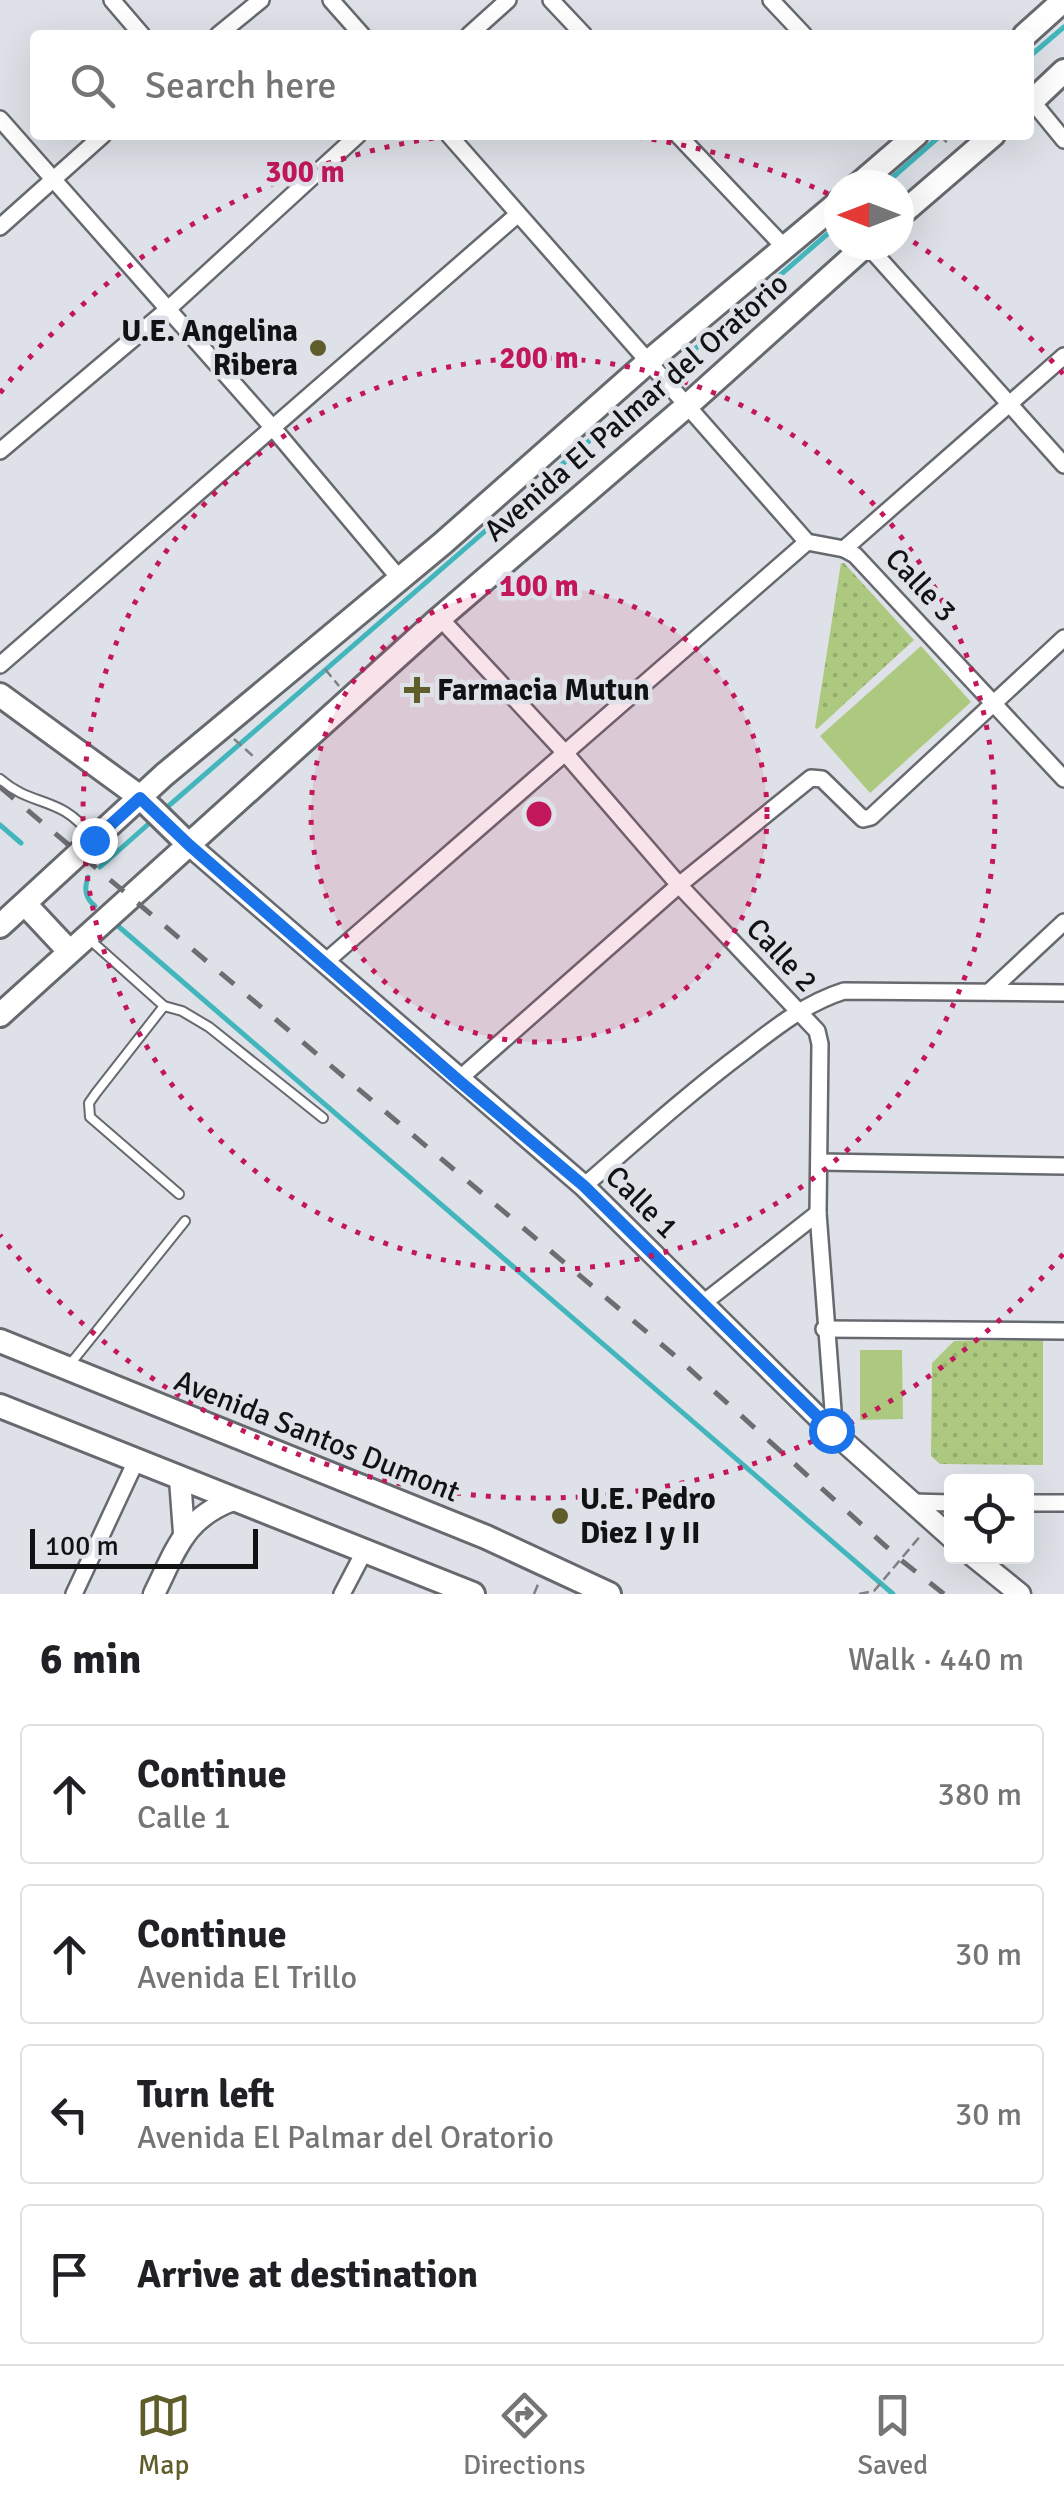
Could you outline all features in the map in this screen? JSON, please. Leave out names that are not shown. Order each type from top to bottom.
[{"type":"main road","points":[[1031,30],[1064,0]]},
{"type":"main road","points":[[1034,99],[1064,71]]},
{"type":"main road","points":[[873,170],[904,140]]},
{"type":"main road","points":[[914,203],[986,140]]},
{"type":"main road","name":"Avenida El Palmar del Oratorio","points":[[0,926],[29,908],[94,840],[146,802],[400,578],[652,367],[824,215]]},
{"type":"main road","name":"Avenida El Palmar del Oratorio","points":[[0,1014],[71,942],[188,844],[682,397],[848,260]]},
{"type":"main road","points":[[0,695],[146,802],[188,844]]},
{"type":"main road","points":[[29,908],[71,942]]},
{"type":"main road","name":"Avenida Santos Dumont","points":[[0,1340],[486,1537],[609,1594]]},
{"type":"main road","points":[[0,1406],[473,1594]]},
{"type":"street","points":[[112,0],[138,30]]},
{"type":"street","points":[[224,30],[261,0]]},
{"type":"street","points":[[331,0],[358,30]]},
{"type":"street","points":[[475,30],[508,0]]},
{"type":"street","points":[[551,0],[579,30]]},
{"type":"street","points":[[772,0],[799,30]]},
{"type":"street","points":[[1034,105],[1064,140]]},
{"type":"street","points":[[0,119],[400,578]]},
{"type":"street","points":[[0,227],[97,140]]},
{"type":"street","points":[[0,451],[167,310],[353,140]]},
{"type":"street","points":[[324,963],[807,542],[452,140]]},
{"type":"street","points":[[683,140],[785,248]]},
{"type":"street","points":[[0,665],[516,214]]},
{"type":"street","points":[[879,260],[1064,465]]},
{"type":"street","points":[[844,549],[1064,356]]},
{"type":"street","name":"Calle 3","points":[[807,542],[855,555],[1064,779]]},
{"type":"street","name":"Calle 2","points":[[440,618],[566,754],[679,886],[817,1031],[818,1213],[833,1410],[831,1430]]},
{"type":"street","points":[[458,1080],[679,886],[812,778],[822,779],[863,819],[871,817],[1064,638]]},
{"type":"street","name":"Calle 1","points":[[188,844],[584,1186],[831,1430],[944,1531]]},
{"type":"street","points":[[989,992],[1064,922]]},
{"type":"street","points":[[584,1186],[704,1082],[797,1012],[844,991],[1064,994]]},
{"type":"street","points":[[819,1162],[1064,1166]]},
{"type":"street","points":[[702,1304],[818,1213]]},
{"type":"street","points":[[824,1330],[1064,1330]]},
{"type":"street","points":[[74,1594],[136,1461]]},
{"type":"street","points":[[180,1478],[184,1533]]},
{"type":"street","points":[[154,1594],[184,1533],[214,1507],[233,1500]]},
{"type":"street","points":[[912,1502],[944,1502]]},
{"type":"street","points":[[1034,1503],[1064,1504]]},
{"type":"street","points":[[342,1594],[364,1552]]},
{"type":"street","points":[[983,1564],[1020,1594]]},
{"type":"lane","points":[[0,780],[19,794],[67,810],[94,840]]},
{"type":"lane","points":[[71,942],[164,1006],[210,1027],[324,1118]]},
{"type":"lane","points":[[164,1006],[96,1093],[90,1103],[90,1117],[178,1194]]},
{"type":"lane","points":[[68,1367],[185,1222]]},
{"type":"path","points":[[945,140],[953,149]]},
{"type":"path","points":[[746,292],[765,313]]},
{"type":"path","points":[[318,662],[334,680]]},
{"type":"path","points":[[231,736],[247,753]]},
{"type":"path","points":[[859,1594],[874,1591],[933,1521]]},
{"type":"green space","points":[[841,563],[914,640],[817,729],[815,728]]},
{"type":"green space","points":[[921,646],[971,702],[870,793],[820,736]]},
{"type":"green space","points":[[1043,1340],[1043,1465],[940,1464],[931,1456],[932,1363],[954,1341]]},
{"type":"green space","points":[[860,1350],[902,1350],[903,1419],[860,1420]]},
{"type":"waterway","points":[[1034,53],[1064,27]]},
{"type":"waterway","points":[[901,170],[935,140]]},
{"type":"waterway","points":[[165,809],[824,237]]},
{"type":"waterway","points":[[100,867],[153,820]]},
{"type":"waterway","points":[[0,825],[21,843]]},
{"type":"waterway","points":[[88,877],[86,893],[95,906]]},
{"type":"waterway","points":[[118,926],[893,1594]]},
{"type":"railway","points":[[0,787],[674,1355],[901,1560],[944,1594]]},
{"type":"place","name":"U.E. Angelina Ribera","points":[[318,348]]},
{"type":"place","name":"Farmacia Mutun","points":[[417,690]]},
{"type":"place","name":"U.E. Pedro Diez I y II","points":[[560,1516]]},
{"type":"route","points":[[94,840],[140,798],[151,806],[188,844],[584,1186],[831,1430]]}]
